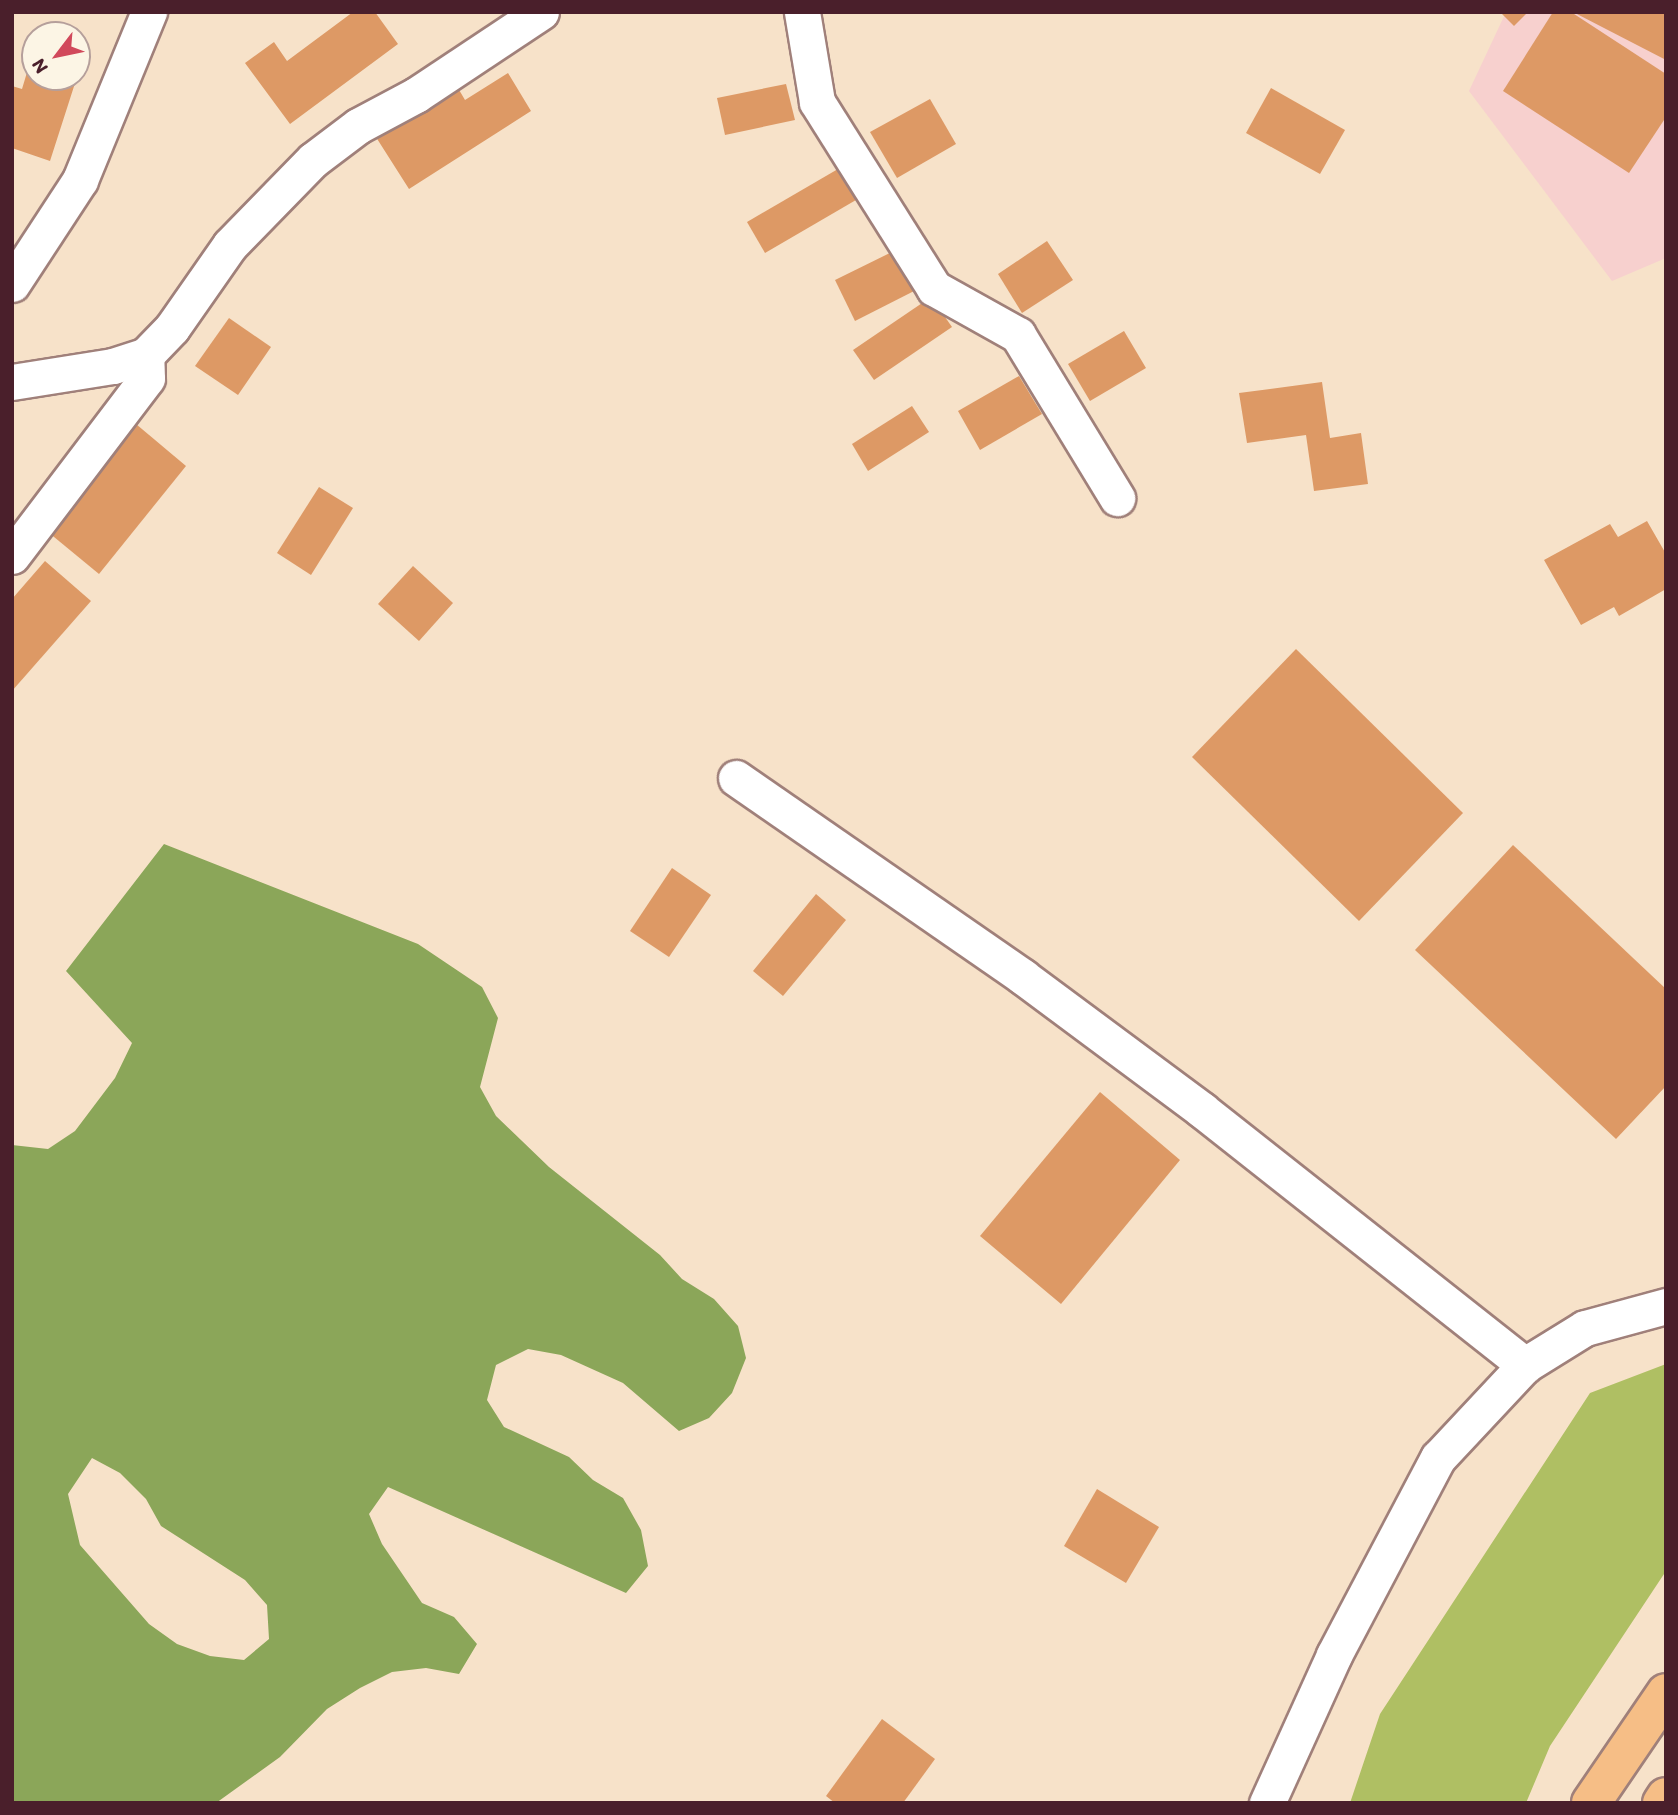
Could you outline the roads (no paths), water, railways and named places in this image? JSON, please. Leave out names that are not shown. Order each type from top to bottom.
[{"type":"highway","points":[[1591,1803],[1666,1693]]},
{"type":"highway","points":[[1662,1803],[1666,1797]]},
{"type":"street","points":[[12,284],[80,180],[149,12]]},
{"type":"street","points":[[12,382],[113,366],[146,355],[172,328],[230,245],[313,160],[358,126],[428,88],[541,12]]},
{"type":"street","points":[[802,12],[817,102],[934,288],[1018,335],[1116,498]]},
{"type":"street","points":[[12,556],[147,378],[146,355]]},
{"type":"street","points":[[736,778],[1023,977],[1191,1101],[1525,1365]]},
{"type":"street","points":[[1267,1803],[1335,1655],[1438,1458],[1525,1365],[1584,1328],[1666,1306]]}]
